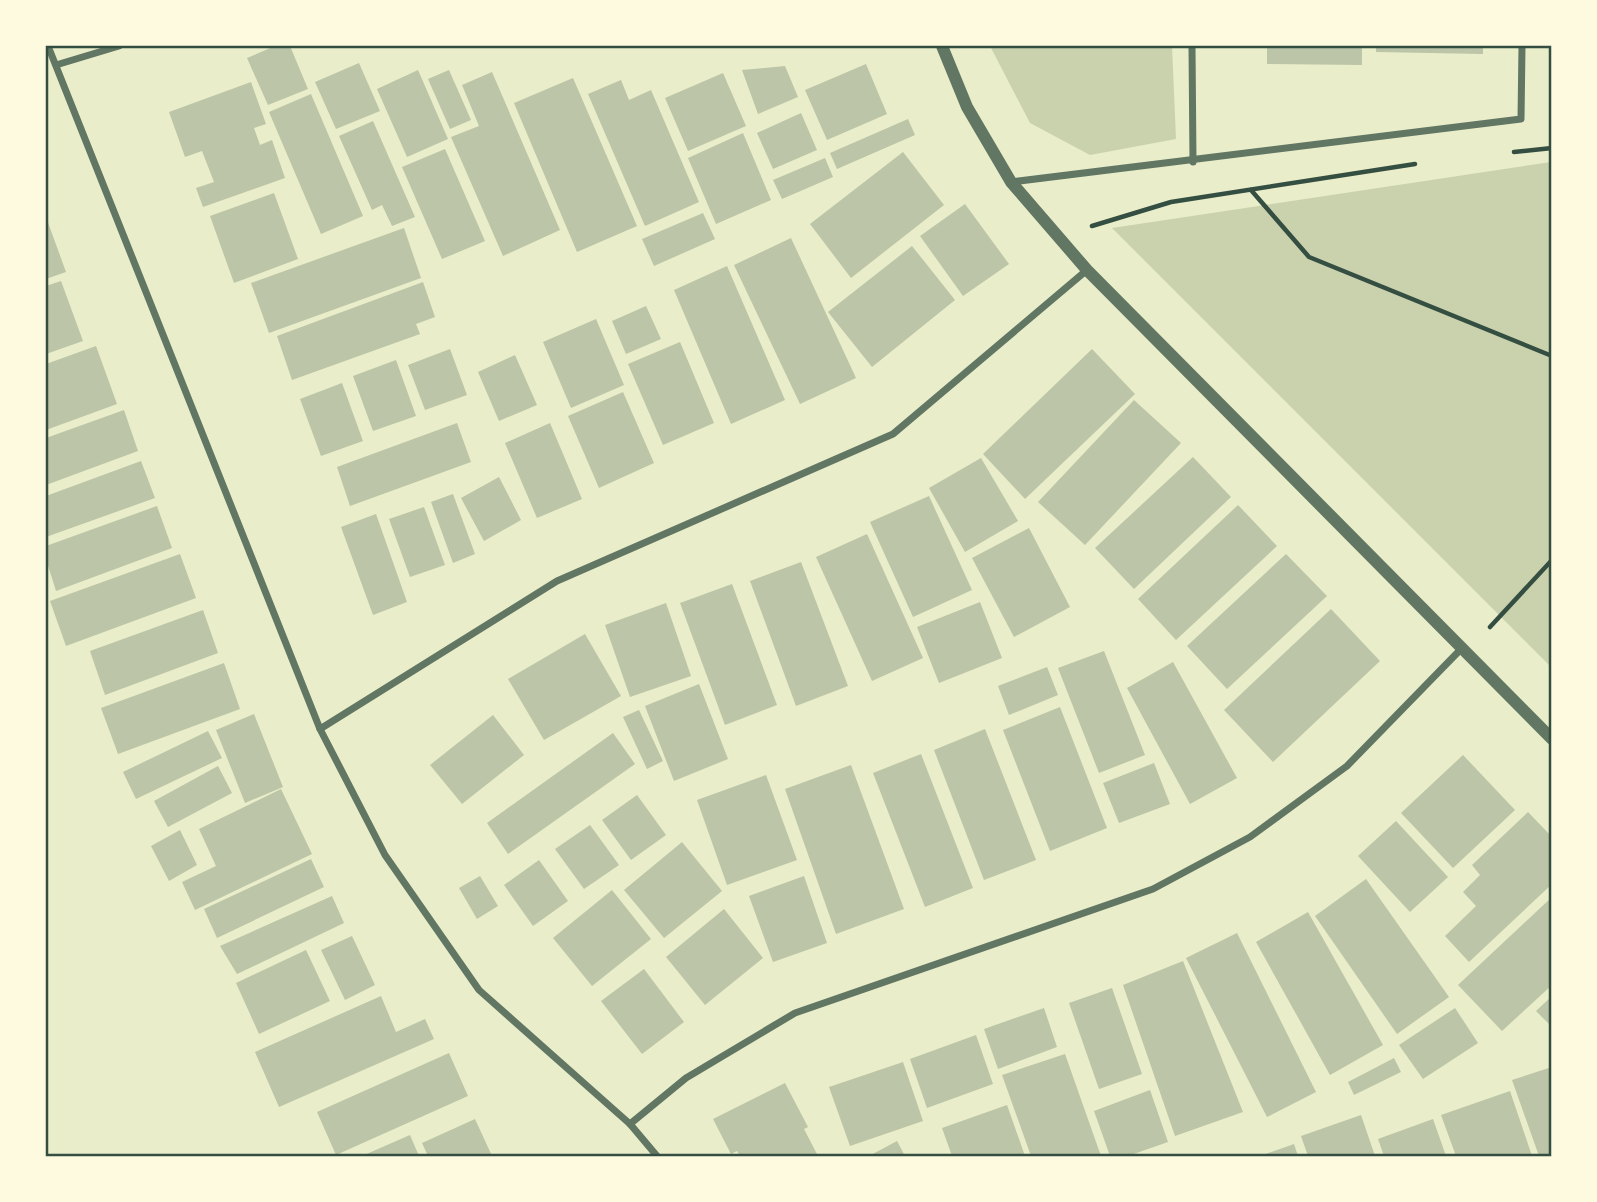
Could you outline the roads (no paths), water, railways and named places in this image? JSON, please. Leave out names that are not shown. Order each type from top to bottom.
[{"type":"street","points":[[48,46],[320,729],[385,855],[479,990],[630,1124],[657,1157]]},
{"type":"street","points":[[56,65],[119,46]]},
{"type":"street","points":[[942,46],[967,107],[1011,182],[1087,270],[1552,739]]},
{"type":"street","points":[[1192,46],[1193,162]]},
{"type":"street","points":[[1011,182],[1193,162],[1521,119],[1522,46]]},
{"type":"street","points":[[320,729],[557,581],[893,433],[1087,270]]},
{"type":"street","points":[[630,1124],[686,1078],[795,1013],[1153,889],[1250,837],[1347,766],[1462,648]]}]
